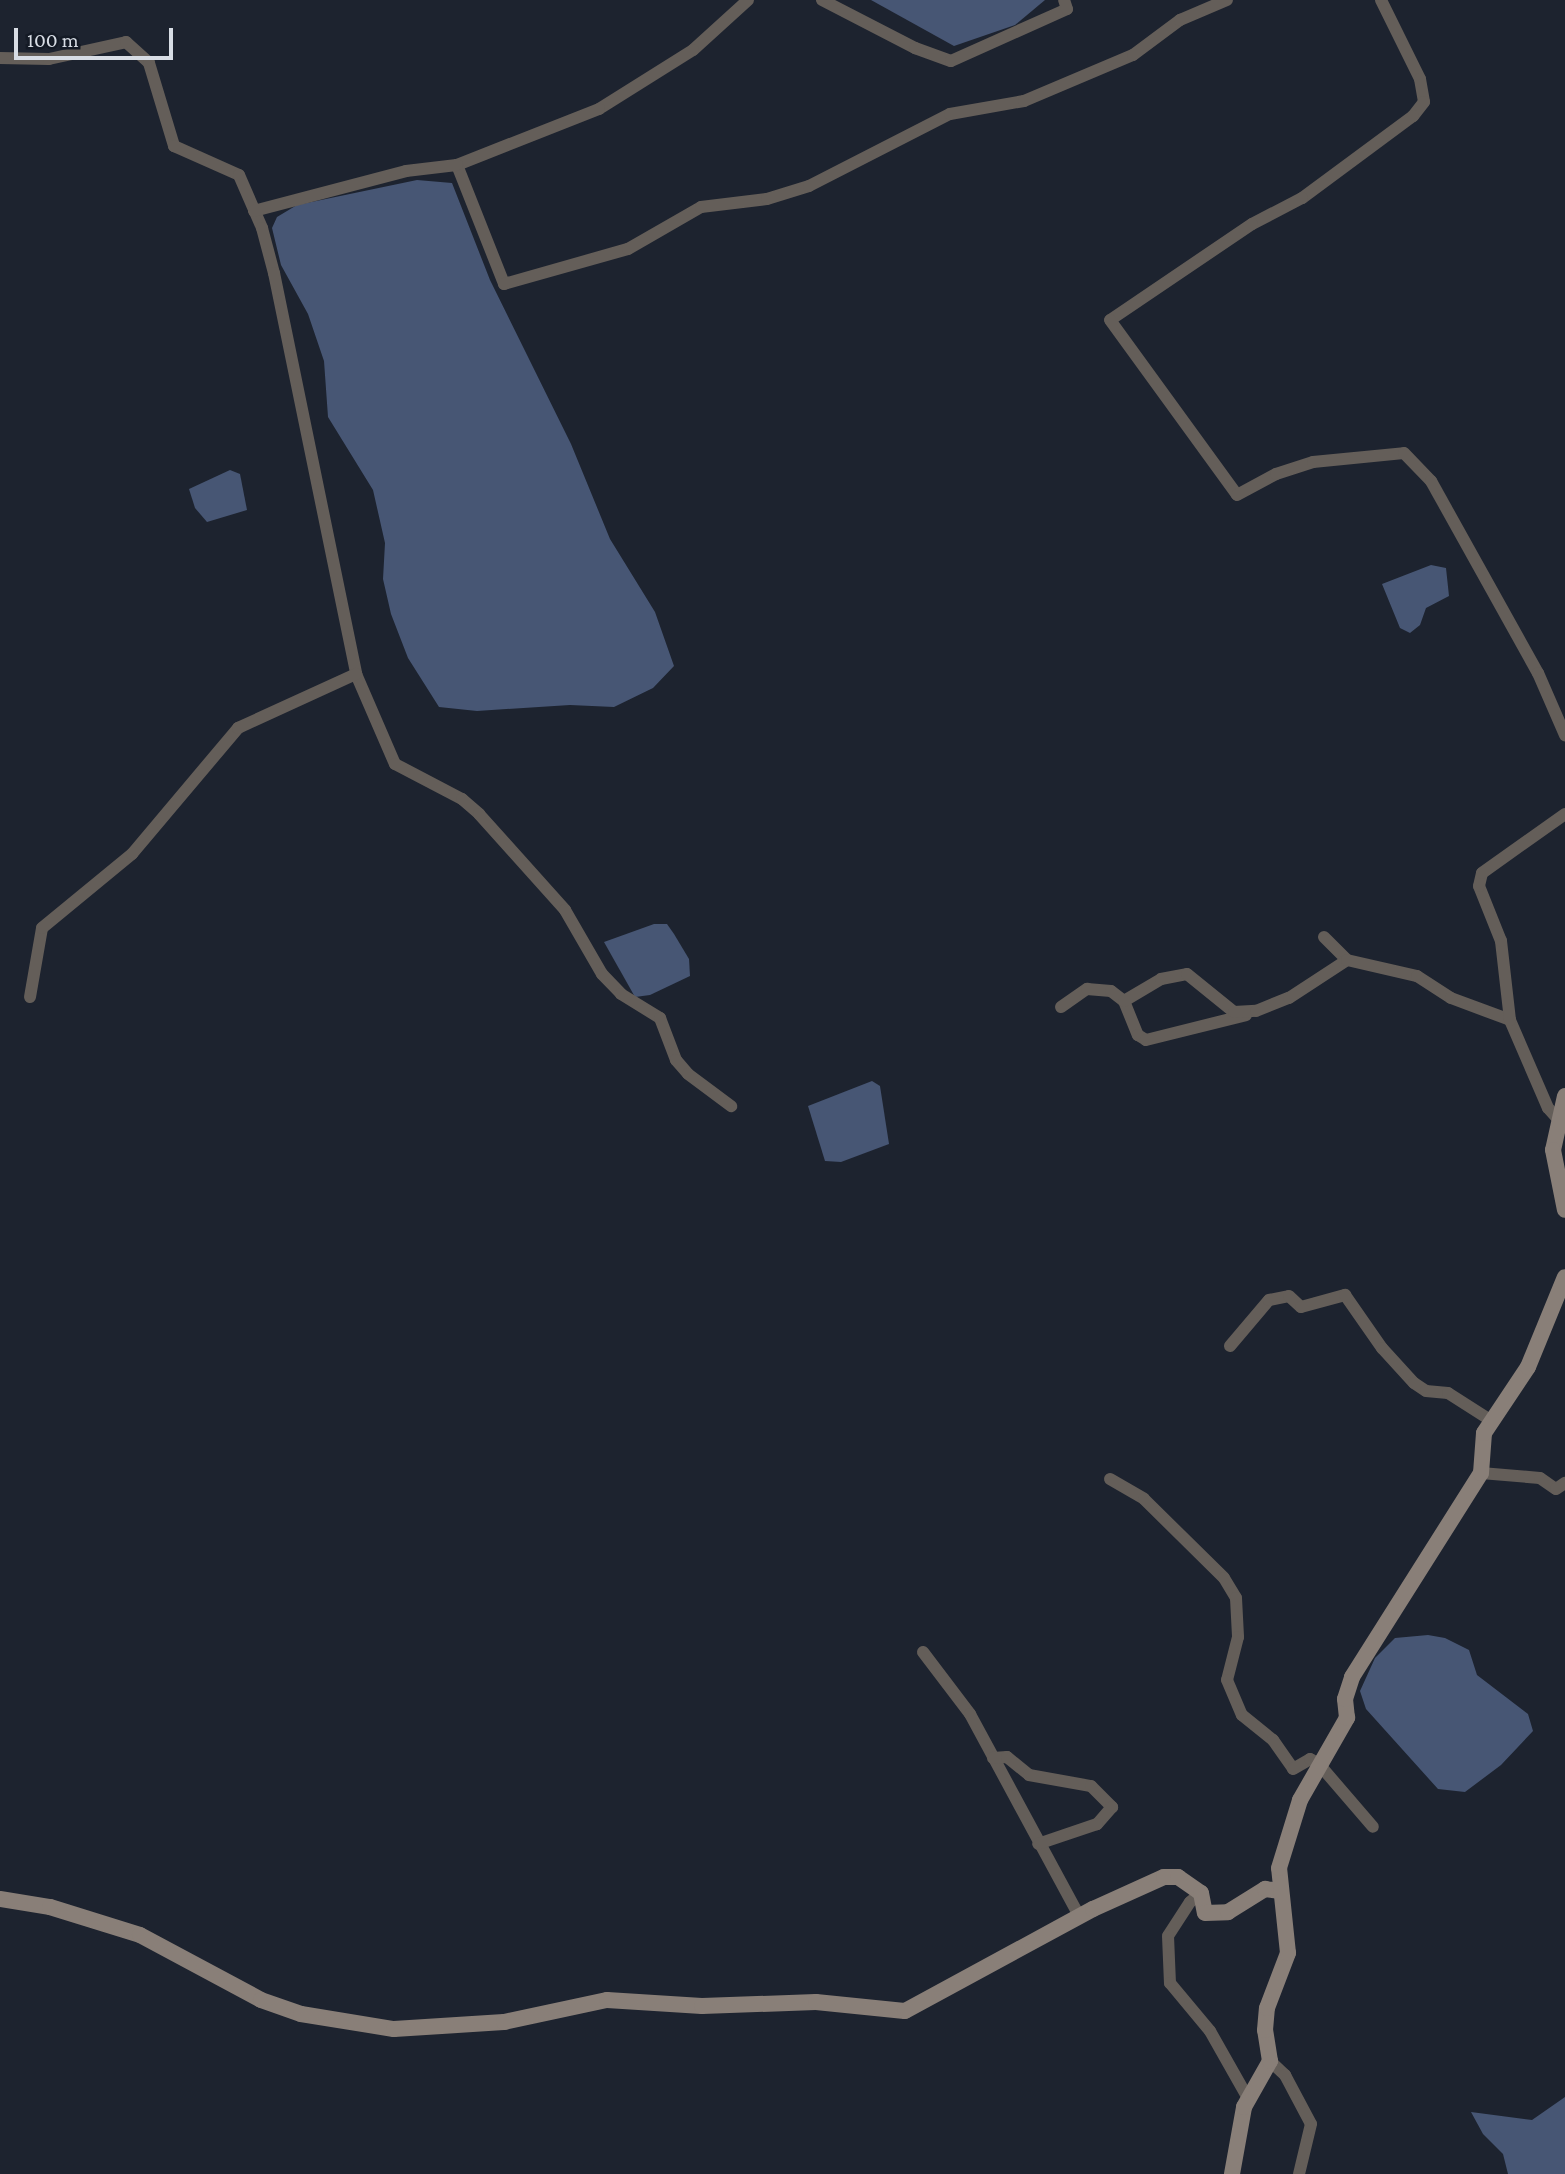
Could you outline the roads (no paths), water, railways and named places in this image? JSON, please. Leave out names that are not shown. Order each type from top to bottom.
[{"type":"street","points":[[254,211],[405,171],[457,165],[599,109],[693,50],[748,0]]},
{"type":"street","points":[[822,0],[915,48],[951,61],[1067,9],[1064,0]]},
{"type":"street","points":[[457,165],[504,284],[628,249],[701,207],[767,199],[809,186],[950,114],[1024,101],[1133,55],[1180,20],[1227,0]]},
{"type":"street","points":[[1381,0],[1420,79],[1424,102],[1413,116],[1302,198],[1252,224],[1110,320],[1237,495],[1276,474],[1313,461],[1404,453],[1431,481],[1538,673],[1565,735]]},
{"type":"street","points":[[0,58],[50,59],[126,42],[149,63],[174,146],[239,175],[254,211],[281,307],[356,674],[395,764],[462,799],[479,814],[565,910],[602,974],[621,994],[660,1018],[667,1043],[688,1074],[731,1106]]},
{"type":"street","points":[[30,997],[42,928],[132,854],[150,827],[238,728],[356,674]]},
{"type":"street","points":[[1557,1118],[1548,1108],[1510,1020],[1501,941],[1479,886],[1482,873],[1565,814]]},
{"type":"street","points":[[1324,937],[1347,960],[1417,976],[1451,998],[1510,1020]]},
{"type":"street","points":[[1061,1007],[1087,989],[1111,992],[1124,1001],[1138,1035],[1146,1040],[1256,1011],[1289,998],[1347,960]]},
{"type":"street","points":[[1124,1001],[1161,979],[1187,974],[1234,1012],[1256,1011]]},
{"type":"street","points":[[1565,1096],[1557,1118],[1553,1150],[1565,1210]]},
{"type":"street","points":[[1232,2174],[1249,2100],[1270,2061],[1265,2030],[1268,2008],[1288,1953],[1279,1868],[1287,1837],[1318,1763],[1347,1718],[1345,1699],[1352,1677],[1481,1474],[1484,1433],[1528,1367],[1565,1276]]},
{"type":"street","points":[[1230,1346],[1269,1300],[1289,1296],[1301,1307],[1345,1295],[1382,1348],[1414,1383],[1426,1391],[1448,1393],[1492,1421]]},
{"type":"street","points":[[1481,1474],[1540,1478],[1556,1489],[1565,1483]]},
{"type":"street","points":[[1110,1479],[1144,1499],[1224,1578],[1236,1598],[1238,1637],[1227,1681],[1242,1715],[1273,1740],[1293,1769],[1310,1759],[1318,1763],[1373,1827]]},
{"type":"street","points":[[923,1652],[970,1714],[1079,1916]]},
{"type":"street","points":[[993,1758],[1007,1757],[1029,1774],[1091,1786],[1112,1807],[1097,1824],[1038,1844]]},
{"type":"street","points":[[0,1899],[50,1907],[140,1936],[261,2000],[301,2014],[394,2029],[504,2022],[607,2000],[702,2006],[816,2002],[905,2011],[1079,1916],[1164,1877],[1178,1877],[1201,1893]]},
{"type":"street","points":[[1201,1893],[1202,1910],[1215,1914],[1228,1912],[1265,1889],[1280,1891]]},
{"type":"street","points":[[1201,1893],[1190,1902],[1168,1936],[1170,1983],[1210,2031],[1249,2100]]},
{"type":"street","points":[[1270,2061],[1285,2075],[1311,2124],[1299,2174]]},
{"type":"water","points":[[871,0],[1045,0],[1015,25],[954,46]]},
{"type":"water","points":[[417,180],[452,183],[490,280],[571,444],[610,539],[655,612],[674,666],[653,688],[614,707],[570,705],[477,711],[439,707],[408,658],[391,614],[383,579],[385,543],[373,490],[328,417],[324,361],[308,314],[281,265],[272,228],[277,217],[297,205]]},
{"type":"water","points":[[230,470],[240,474],[247,510],[207,522],[195,508],[189,489]]},
{"type":"water","points":[[1431,565],[1446,568],[1449,596],[1426,608],[1420,625],[1410,633],[1400,628],[1382,584]]},
{"type":"water","points":[[654,924],[667,924],[674,934],[689,959],[690,976],[650,995],[635,997],[604,942]]},
{"type":"water","points":[[872,1081],[880,1086],[889,1144],[841,1162],[825,1161],[808,1106]]},
{"type":"water","points":[[1428,1635],[1445,1638],[1469,1650],[1477,1675],[1528,1714],[1533,1731],[1501,1765],[1465,1792],[1438,1789],[1366,1709],[1360,1691],[1375,1658],[1395,1638]]},
{"type":"water","points":[[1565,2097],[1565,2174],[1508,2174],[1503,2154],[1483,2134],[1471,2112],[1532,2120]]}]
